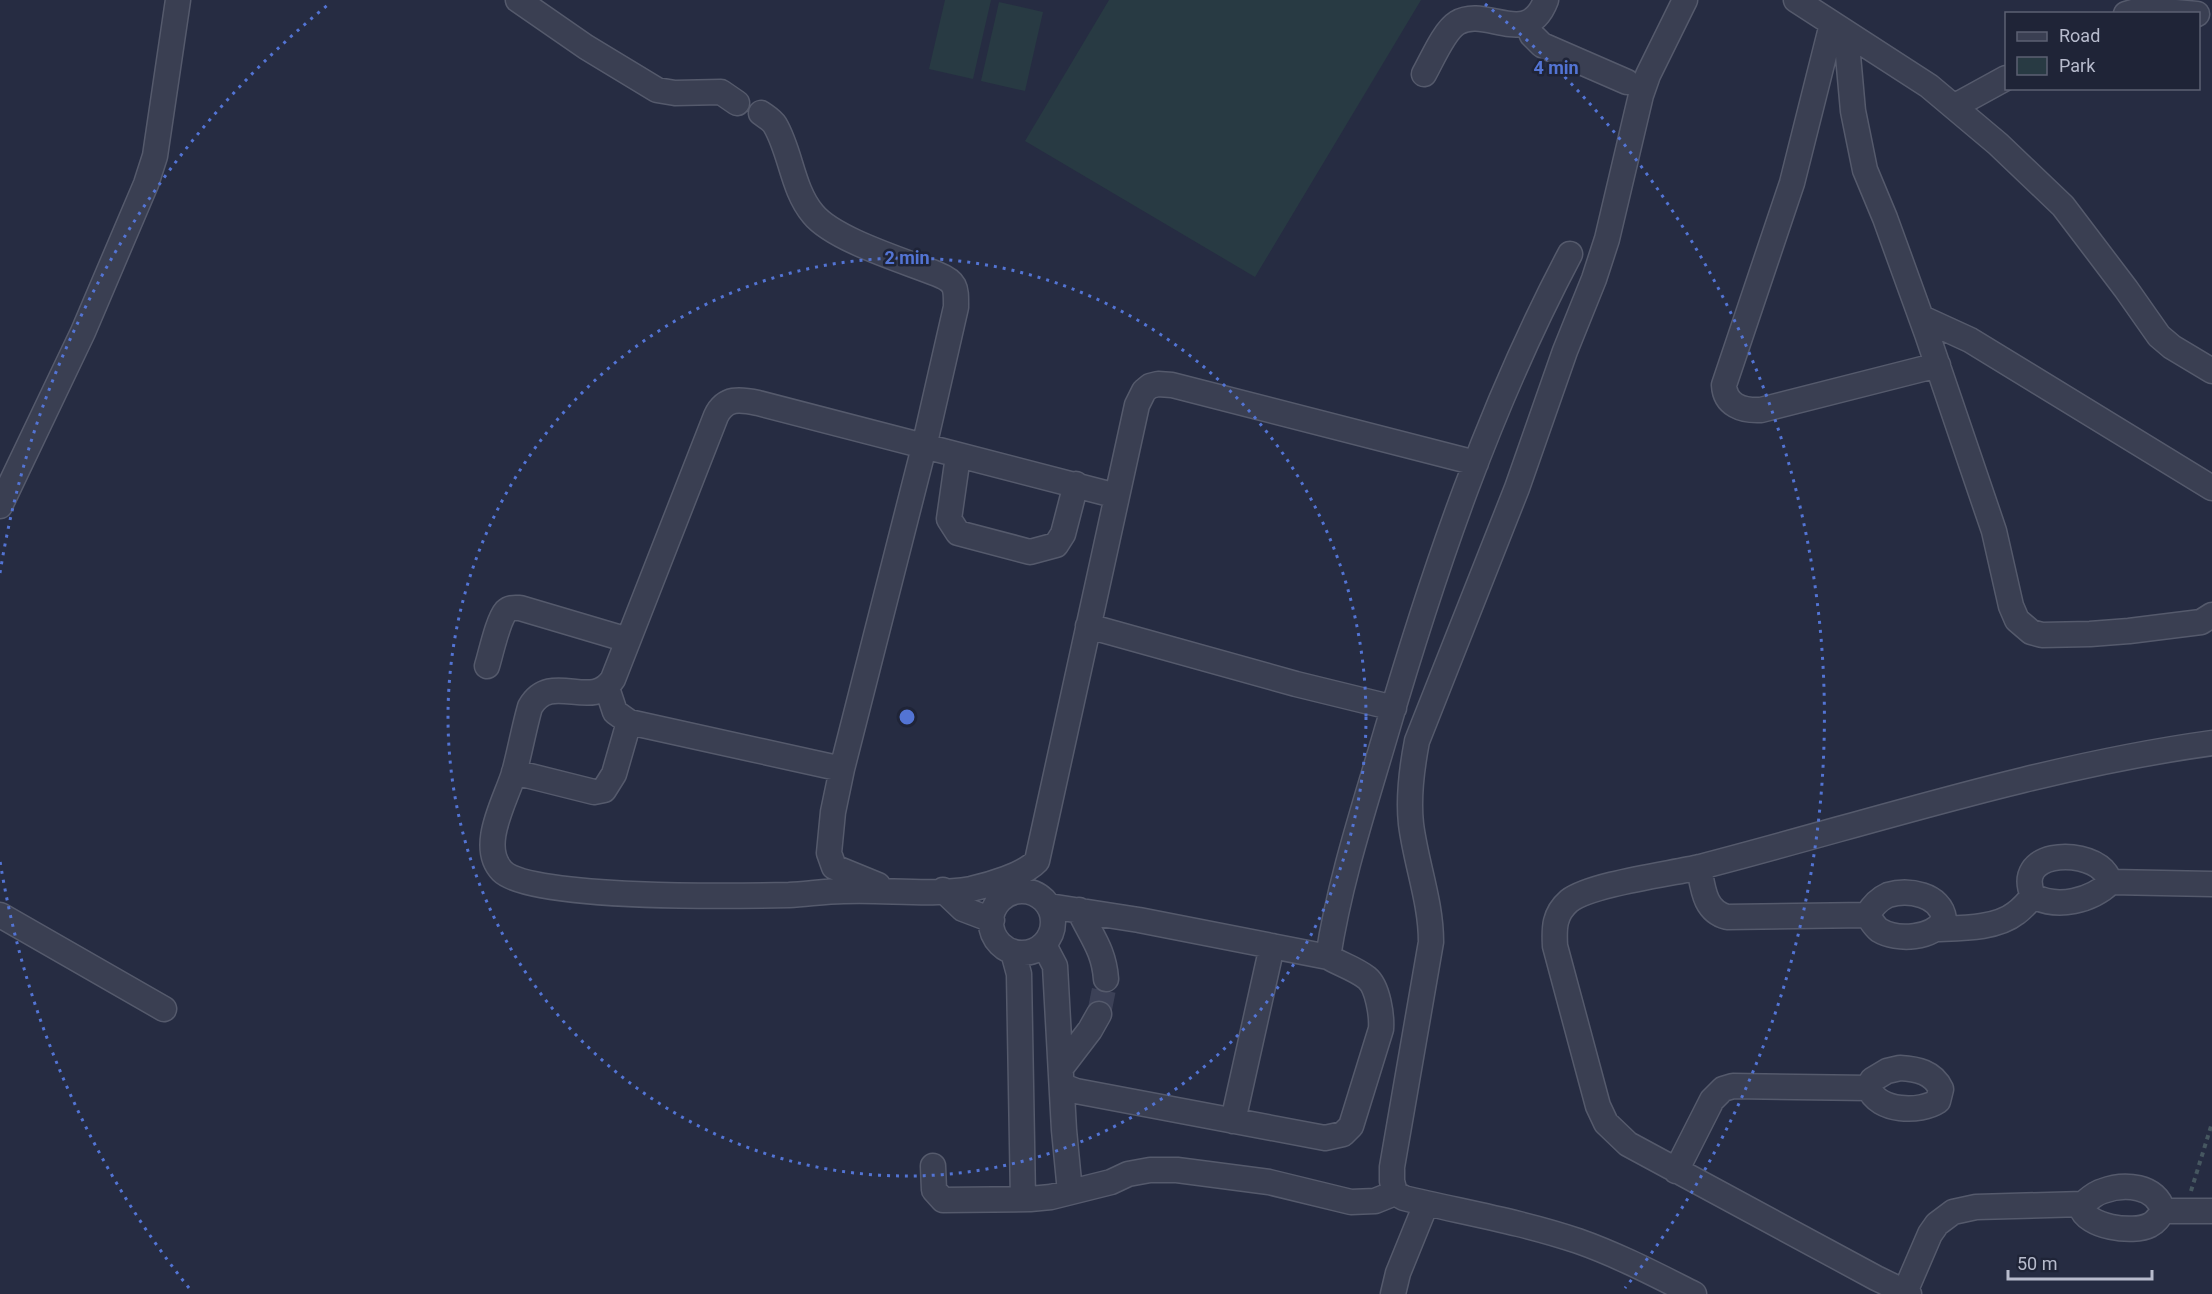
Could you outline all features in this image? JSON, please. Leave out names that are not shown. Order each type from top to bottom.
[{"type":"street","points":[[0,506],[82,332],[146,184],[155,156],[178,0]]},
{"type":"street","points":[[518,0],[586,47],[657,90],[675,93],[721,92],[736,103]]},
{"type":"street","points":[[1424,74],[1455,24],[1462,20],[1517,25],[1527,23],[1538,15],[1546,0]]},
{"type":"street","points":[[1685,0],[1641,95],[1607,239],[1591,290],[1565,351],[1517,488],[1417,741],[1411,784],[1411,824],[1430,913],[1431,942],[1392,1167],[1392,1181],[1395,1192],[1404,1198],[1576,1240],[1606,1251],[1694,1294]]},
{"type":"street","points":[[1796,0],[1903,68],[1955,106],[2048,189],[2159,336],[2172,347],[2212,371]]},
{"type":"street","points":[[2133,12],[2159,5],[2189,12]]},
{"type":"street","points":[[1527,23],[1532,35],[1542,45],[1627,82]]},
{"type":"street","points":[[1839,28],[1862,159],[1938,365],[1994,531],[2011,606],[2018,620],[2024,627],[2042,635],[2129,631],[2201,622],[2212,615]]},
{"type":"street","points":[[1839,28],[1819,82],[1792,183],[1724,385],[1725,393],[1730,402],[1738,408],[1749,411],[1761,410],[1938,365]]},
{"type":"street","points":[[1955,106],[2005,79]]},
{"type":"street","points":[[761,113],[774,123],[802,196],[813,214],[827,227],[855,241],[943,276],[955,286],[956,307],[924,447],[833,812],[829,854],[834,867],[891,890]]},
{"type":"street","points":[[1328,957],[1334,920],[1352,846],[1453,527],[1476,463],[1527,341],[1570,254]]},
{"type":"street","points":[[1922,318],[1970,340],[2212,488]]},
{"type":"street","points":[[943,890],[963,909],[997,900],[1015,891],[1030,879],[1037,861],[1137,405],[1144,391],[1150,386],[1172,385],[1476,463]]},
{"type":"street","points":[[997,900],[970,889],[843,891],[791,895],[612,894],[534,885],[503,872],[494,856],[493,840],[496,824],[514,772],[530,707],[536,697],[543,692],[552,690],[591,693],[608,688],[716,416],[727,402],[738,400],[758,403],[1117,496]]},
{"type":"street","points":[[958,456],[949,519],[951,526],[958,533],[1030,552],[1056,545],[1063,534],[1076,484]]},
{"type":"street","points":[[487,666],[502,617],[508,609],[513,608],[520,608],[628,640]]},
{"type":"street","points":[[1088,626],[1296,684],[1394,708]]},
{"type":"street","points":[[608,688],[615,712],[629,722],[842,769]]},
{"type":"street","points":[[514,772],[594,792],[604,790],[615,774],[629,722]]},
{"type":"street","points":[[2083,1204],[1976,1207],[1953,1212],[1937,1224],[1930,1234],[1907,1293],[1628,1144],[1606,1123],[1595,1094],[1555,946],[1554,928],[1564,906],[1570,900],[1588,892],[1699,867],[2047,774],[2212,743]]},
{"type":"street","points":[[2033,896],[2030,888],[2032,872],[2042,861],[2051,858],[2070,857],[2094,864],[2104,871],[2111,882]]},
{"type":"street","points":[[1699,867],[1708,903],[1718,915],[1727,917],[1867,915],[1882,898],[1890,895],[1916,894],[1932,899],[1941,907],[1944,919],[1936,929]]},
{"type":"street","points":[[997,900],[993,933],[997,941],[1013,952],[1029,953],[1044,945],[1051,930],[1053,918],[1049,906],[1030,879]]},
{"type":"street","points":[[2033,896],[2052,902],[2079,900],[2100,891],[2111,882],[2212,884]]},
{"type":"street","points":[[1867,915],[1875,927],[1891,934],[1919,936],[1936,929],[1996,922],[2016,913],[2033,896]]},
{"type":"street","points":[[1049,906],[1139,920],[1328,957],[1368,979],[1374,989],[1382,1014],[1381,1029],[1351,1126],[1343,1134],[1325,1138],[1076,1091],[1062,1077]]},
{"type":"street","points":[[1079,910],[1089,933],[1100,949],[1105,962],[1106,979]]},
{"type":"street","points":[[0,915],[164,1009]]},
{"type":"street","points":[[1044,945],[1055,966],[1070,1192]]},
{"type":"street","points":[[1233,1121],[1272,946]]},
{"type":"street","points":[[1013,952],[1019,974],[1023,1199]]},
{"type":"street","points":[[1062,1077],[1099,1014]]},
{"type":"street","points":[[1676,1171],[1712,1100],[1724,1089],[1733,1086],[1869,1088]]},
{"type":"street","points":[[933,1167],[934,1190],[943,1200],[1051,1197],[1111,1182],[1128,1174],[1159,1170],[1177,1170],[1269,1182],[1351,1202],[1375,1201],[1395,1192]]},
{"type":"street","points":[[2174,1211],[2144,1189],[2133,1187],[2103,1191],[2093,1195],[2081,1207],[2083,1213],[2103,1225],[2127,1229],[2147,1227],[2174,1211],[2212,1211]]},
{"type":"street","points":[[1393,1294],[1398,1273],[1426,1204]]},
{"type":"path","points":[[2174,1211],[2212,1123]]},
{"type":"green space","points":[[945,0],[991,0],[973,79],[929,69]]},
{"type":"green space","points":[[1109,0],[1421,0],[1255,277],[1025,141]]},
{"type":"green space","points":[[999,2],[1043,12],[1025,91],[981,81]]},
{"type":"tunnel","points":[[1099,1014],[1106,979]]}]
